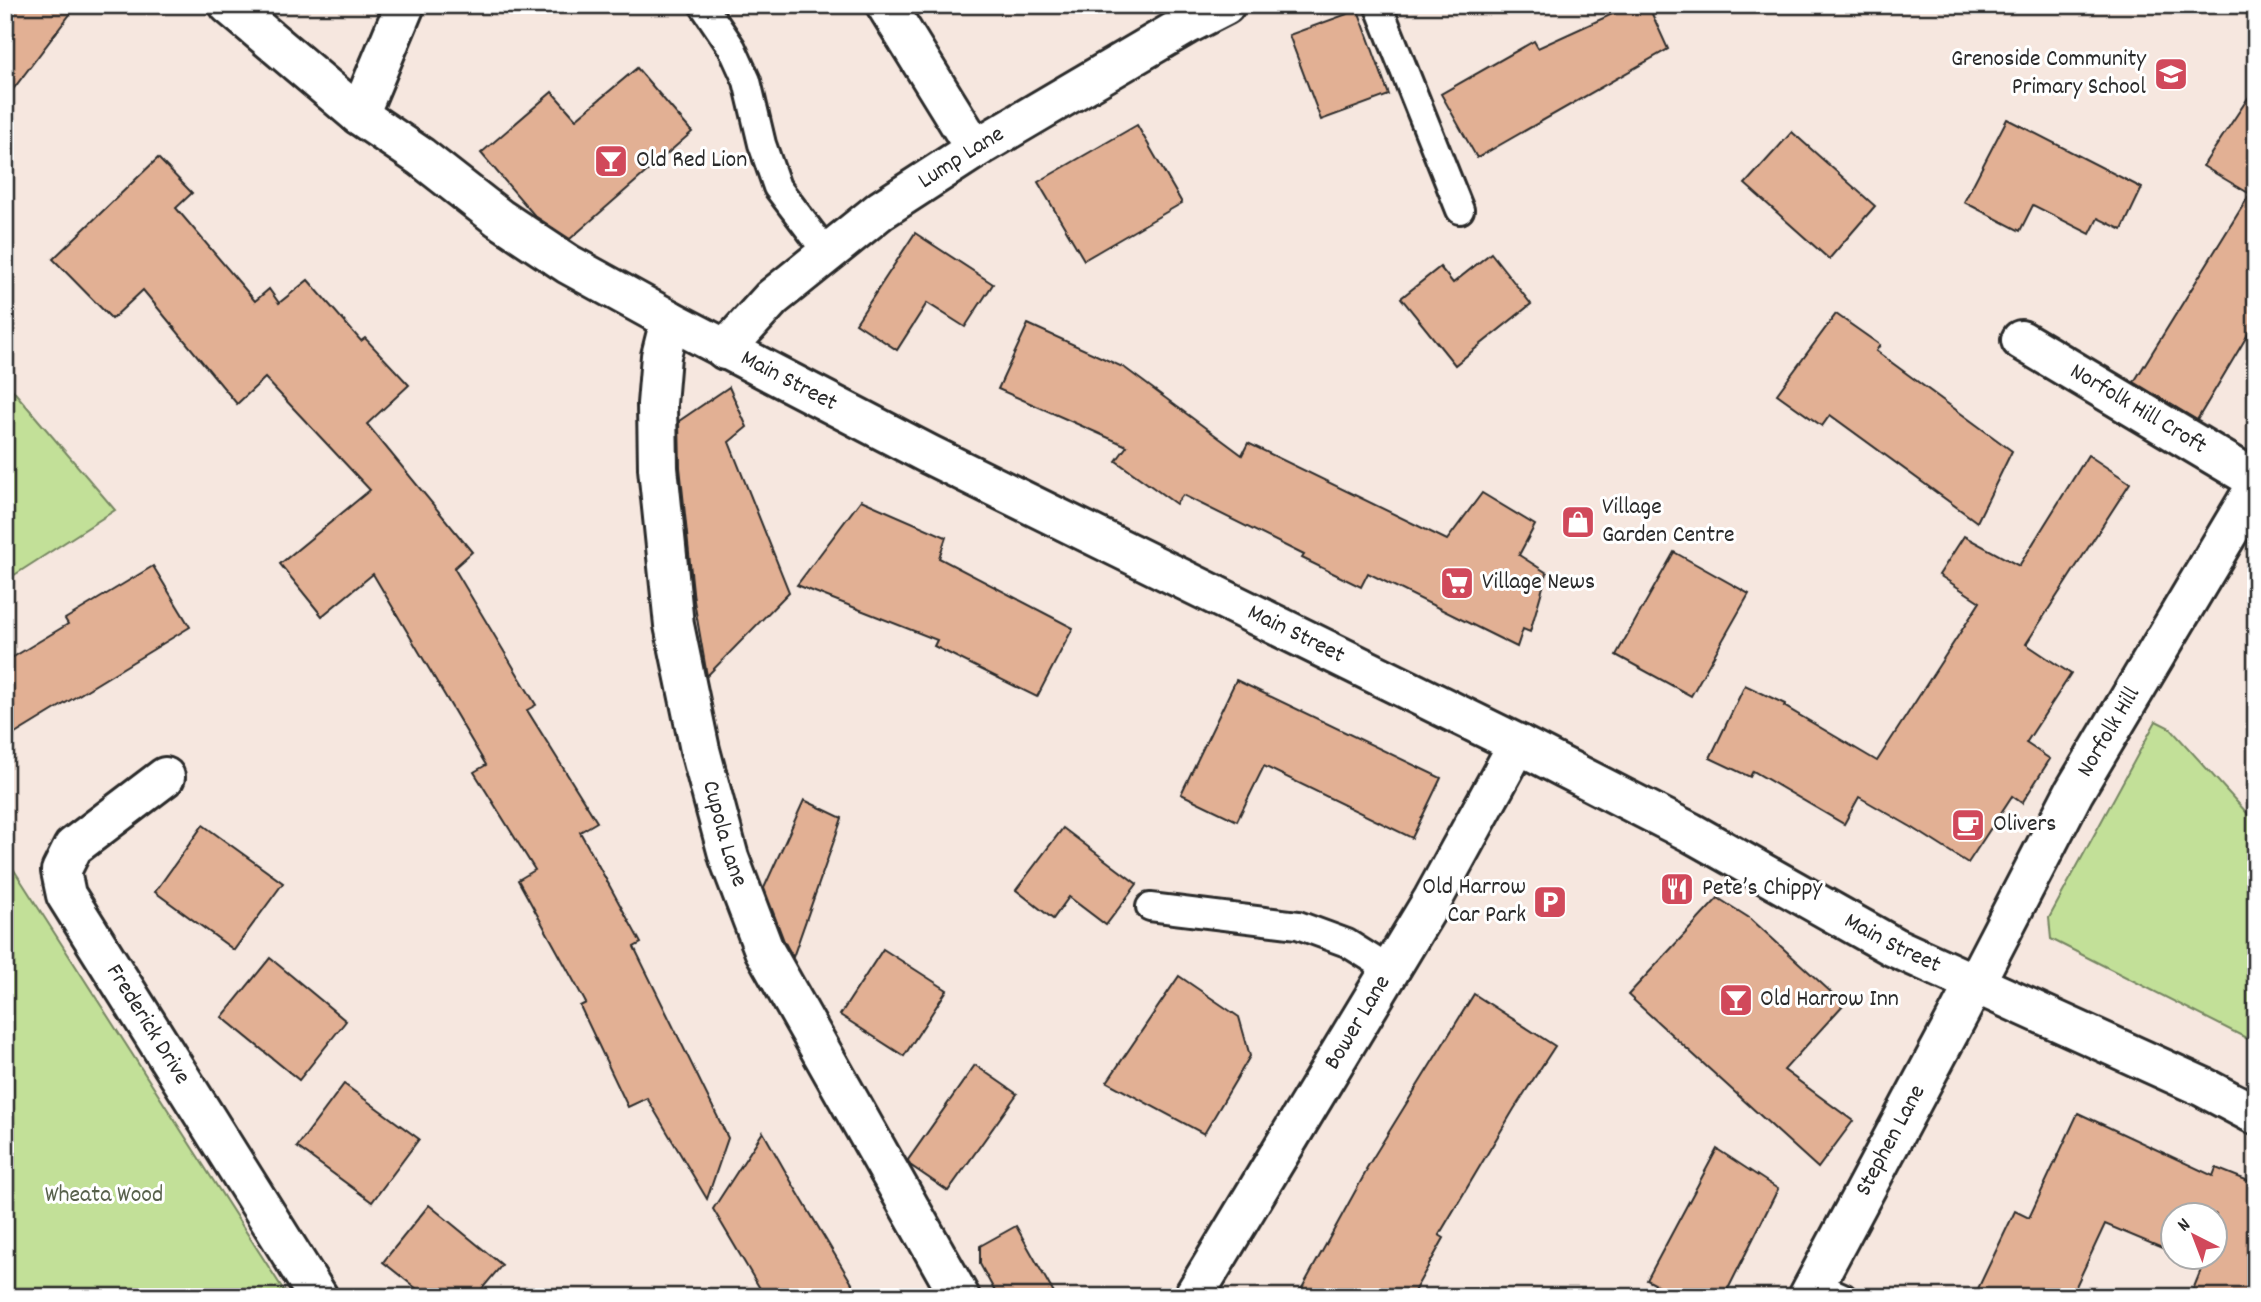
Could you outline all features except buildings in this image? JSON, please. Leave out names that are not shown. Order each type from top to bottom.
[{"type":"street","name":"Main Street","points":[[229,5],[359,115],[421,157],[499,218],[568,264],[670,320],[930,455],[1518,744],[1690,832],[1894,947],[2203,1087],[2256,1115]]},
{"type":"street","points":[[359,115],[405,5]]},
{"type":"street","points":[[886,5],[975,149]]},
{"type":"street","name":"Lump Lane","points":[[725,350],[772,298],[881,211],[975,149],[1185,25],[1225,5]]},
{"type":"street","name":"Cupola Lane","points":[[670,320],[661,356],[657,443],[674,625],[700,750],[729,858],[764,950],[960,1297]]},
{"type":"street","name":"Norfolk Hill Croft","points":[[2021,340],[2256,483]]},
{"type":"street","name":"Norfolk Hill","points":[[1975,984],[2074,792],[2256,483]]},
{"type":"street","name":"Bower Lane","points":[[1193,1297],[1433,899],[1518,744]]},
{"type":"street","name":"Frederick Drive","points":[[165,777],[73,847],[61,871],[66,895],[318,1297]]},
{"type":"street","name":"Stephen Lane","points":[[1822,1293],[1975,984]]},
{"type":"lane","points":[[703,5],[732,48],[747,81],[762,144],[777,187],[827,253]]},
{"type":"lane","points":[[1378,5],[1460,209]]},
{"type":"lane","points":[[1150,907],[1298,925],[1348,943],[1390,970]]},
{"type":"green space","points":[[5,381],[115,510],[5,581]]},
{"type":"green space","points":[[2156,721],[2170,728],[2256,823],[2256,1043],[2051,939],[2049,918]]},
{"type":"green space","name":"Wheata Wood","points":[[5,856],[288,1297],[5,1297]]},
{"type":"place","name":"Grenoside Community Primary School","points":[[2171,74]]},
{"type":"place","name":"Old Red Lion","points":[[611,161]]},
{"type":"place","name":"Village Garden Centre","points":[[1578,522]]},
{"type":"place","name":"Village News","points":[[1457,583]]},
{"type":"place","name":"Olivers","points":[[1968,825]]},
{"type":"place","name":"Pete’s Chippy","points":[[1677,889]]},
{"type":"place","name":"Old Harrow Car Park","points":[[1550,902]]},
{"type":"place","name":"Old Harrow Inn","points":[[1736,1000]]}]
